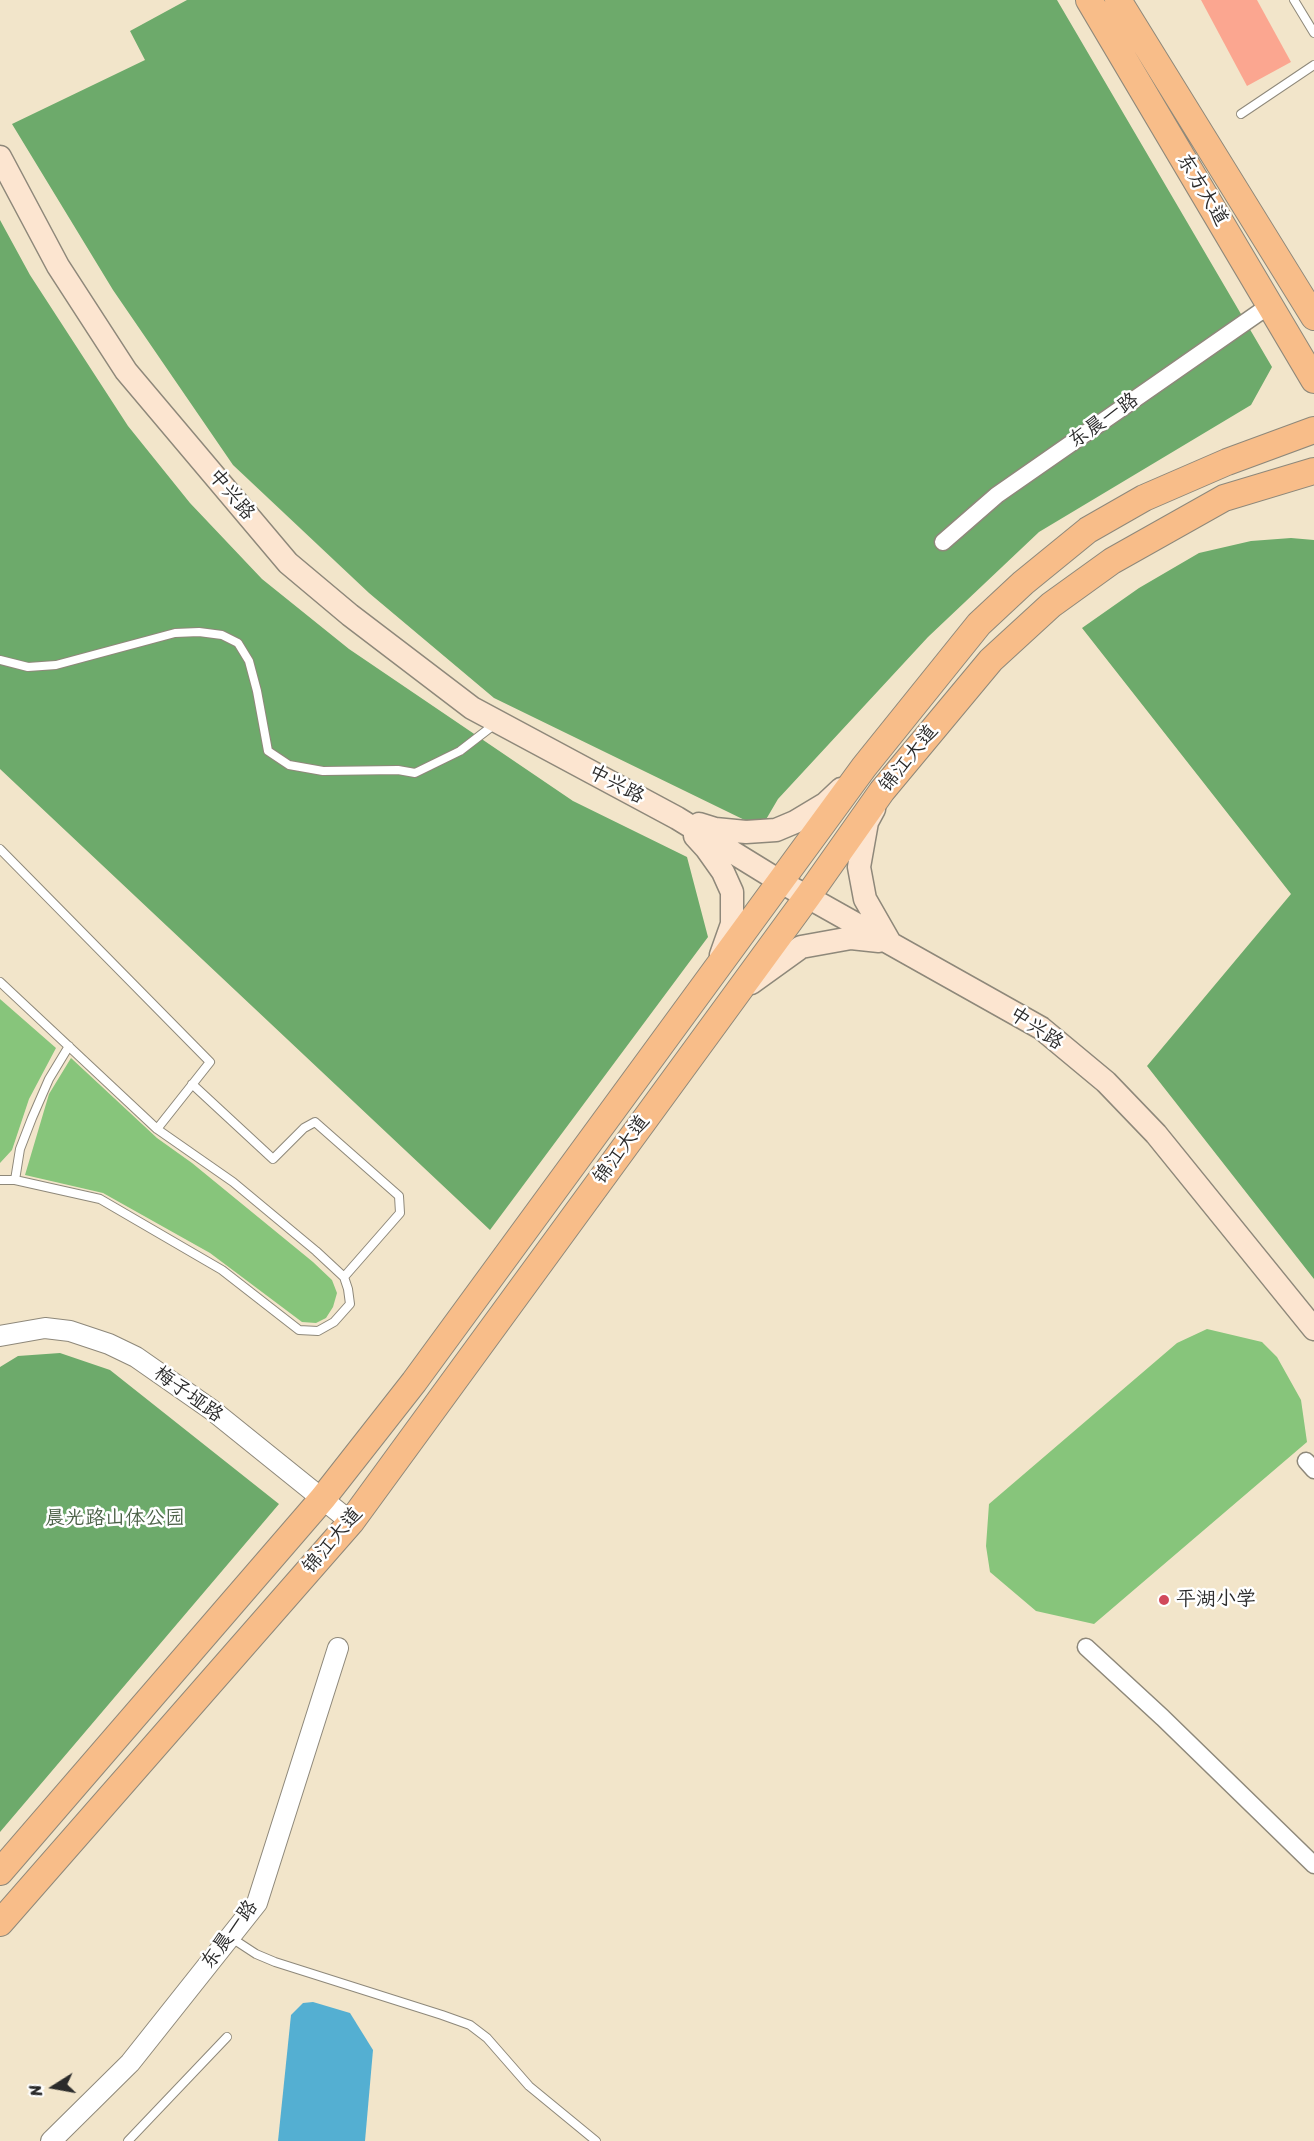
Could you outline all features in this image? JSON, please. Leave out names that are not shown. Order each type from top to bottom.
[{"type":"main road","name":"东方大道","points":[[1089,0],[1314,380]]},
{"type":"main road","name":"东方大道","points":[[1118,0],[1314,317]]},
{"type":"main road","name":"中兴路","points":[[0,157],[58,266],[126,371],[288,563],[350,615],[472,708],[677,818],[781,882],[1041,1028],[1106,1082],[1156,1134],[1314,1329]]},
{"type":"main road","name":"锦江大道","points":[[0,1872],[323,1498],[414,1382],[864,767],[979,624],[1023,583],[1088,530],[1144,498],[1227,462],[1314,430]]},
{"type":"main road","name":"锦江大道","points":[[0,1923],[351,1522],[808,896],[882,791],[991,660],[1051,605],[1112,561],[1224,498],[1314,471]]},
{"type":"main road","points":[[677,818],[715,829],[746,832],[776,830],[795,822],[825,804],[864,767]]},
{"type":"main road","points":[[882,791],[867,822],[859,867],[865,899],[889,942]]},
{"type":"main road","points":[[677,818],[706,848],[723,872],[732,892],[732,924],[713,974]]},
{"type":"main road","points":[[736,995],[774,964],[801,947],[851,938],[889,942]]},
{"type":"street","name":"东晨一路","points":[[943,542],[998,495],[1270,305]]},
{"type":"street","name":"梅子垭路","points":[[0,1336],[45,1328],[70,1331],[109,1344],[136,1357],[212,1410],[351,1522]]},
{"type":"street","points":[[1086,1647],[1163,1718],[1314,1865]]},
{"type":"street","name":"东晨一路","points":[[51,2141],[130,2063],[258,1903],[338,1648]]},
{"type":"lane","points":[[1294,0],[1314,33]]},
{"type":"lane","points":[[1241,114],[1314,65]]},
{"type":"lane","points":[[0,660],[28,667],[56,664],[175,633],[199,632],[222,635],[238,643],[249,661],[268,751],[289,765],[323,771],[398,770],[415,773],[460,751],[498,722]]},
{"type":"lane","points":[[0,849],[210,1062],[156,1129]]},
{"type":"lane","points":[[0,982],[156,1129],[233,1182],[344,1277],[350,1304],[334,1322],[318,1331],[299,1330],[222,1270],[100,1199],[15,1180],[0,1180]]},
{"type":"lane","points":[[15,1180],[20,1149],[32,1118],[49,1079],[69,1046]]},
{"type":"lane","points":[[192,1084],[273,1159],[304,1128],[315,1122],[399,1196],[400,1213],[344,1277]]},
{"type":"lane","points":[[230,1937],[256,1954],[275,1962],[470,2025],[487,2038],[529,2086],[596,2141]]},
{"type":"lane","points":[[128,2141],[227,2037]]},
{"type":"green space","points":[[187,0],[1057,0],[1272,367],[1251,405],[1039,532],[928,637],[778,799],[761,828],[494,698],[369,593],[233,465],[113,290],[12,124],[145,60],[130,31]]},
{"type":"green space","points":[[0,220],[30,275],[128,426],[190,503],[262,579],[349,649],[573,801],[687,857],[708,937],[490,1230],[0,769]]},
{"type":"green space","points":[[1291,538],[1314,540],[1314,1279],[1147,1066],[1291,894],[1082,628],[1139,588],[1199,553],[1251,541]]},
{"type":"green space","points":[[0,999],[56,1048],[29,1099],[12,1150],[0,1163]]},
{"type":"green space","points":[[71,1058],[157,1138],[192,1163],[332,1280],[337,1293],[333,1307],[326,1318],[316,1323],[302,1322],[210,1253],[103,1193],[25,1175],[49,1094]]},
{"type":"green space","points":[[1207,1329],[1262,1342],[1277,1357],[1301,1400],[1307,1442],[1094,1624],[1036,1611],[990,1572],[986,1546],[989,1504],[1177,1343]]},
{"type":"green space","name":"晨光路山体公园","points":[[60,1353],[110,1370],[279,1504],[0,1832],[0,1367],[18,1356]]},
{"type":"water","points":[[313,2002],[350,2013],[373,2050],[365,2141],[278,2141],[291,2015],[303,2003]]},
{"type":"building","points":[[1201,0],[1257,0],[1291,62],[1247,86]]},
{"type":"place","name":"平湖小学","points":[[1164,1600]]}]
